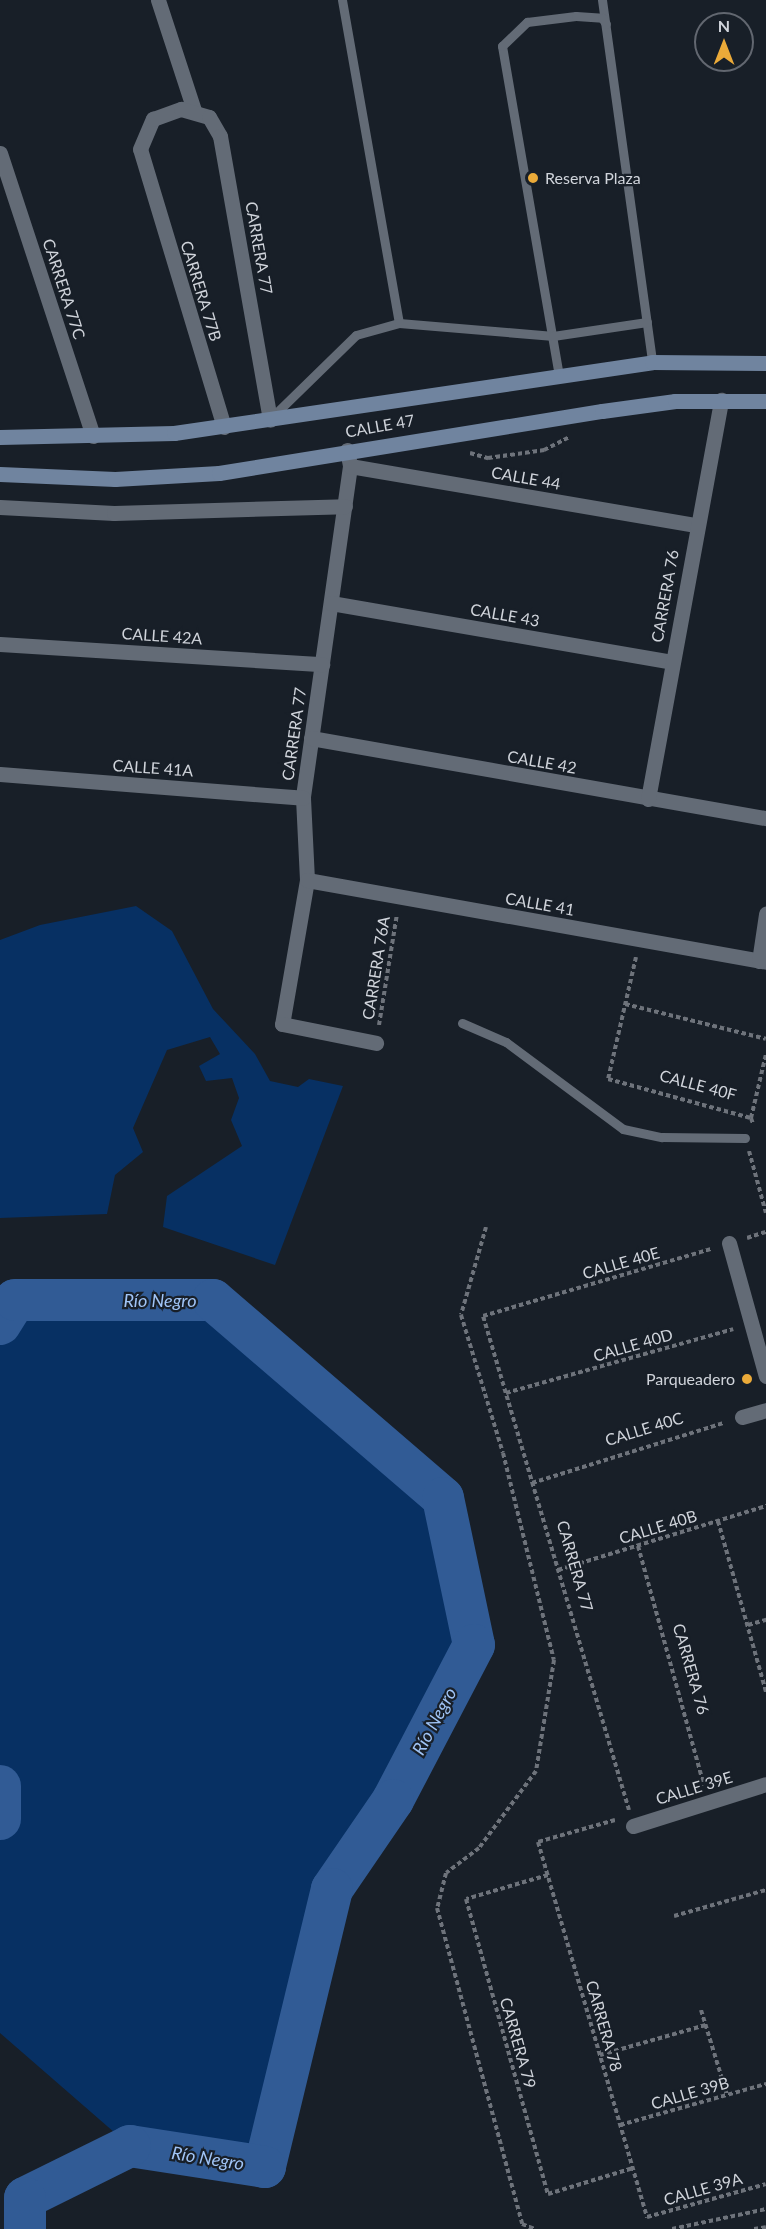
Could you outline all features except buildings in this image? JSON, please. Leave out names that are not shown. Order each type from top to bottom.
[{"type":"main road","name":"CALLE 47","points":[[0,437],[93,436],[224,427],[652,362],[766,363]]},
{"type":"main road","name":"CALLE 47","points":[[0,474],[176,477],[623,408],[721,400],[766,401]]},
{"type":"street","points":[[158,0],[194,110]]},
{"type":"street","name":"CARRERA 77","points":[[194,110],[215,123],[225,154],[270,420]]},
{"type":"street","name":"CARRERA 77B","points":[[194,110],[168,112],[145,127],[142,165],[224,427]]},
{"type":"street","name":"CARRERA 77C","points":[[0,153],[93,436]]},
{"type":"street","name":"CARRERA 76","points":[[648,799],[696,525],[721,400]]},
{"type":"street","name":"CARRERA 77","points":[[347,450],[350,466],[345,506],[303,798],[307,880],[282,1024],[376,1043]]},
{"type":"street","name":"CALLE 44","points":[[350,466],[696,525]]},
{"type":"street","points":[[0,507],[135,513],[345,506]]},
{"type":"street","name":"CALLE 43","points":[[331,603],[672,662]]},
{"type":"street","name":"CALLE 42A","points":[[0,644],[322,664]]},
{"type":"street","name":"CALLE 42","points":[[311,738],[766,818]]},
{"type":"street","name":"CALLE 41A","points":[[0,774],[303,798]]},
{"type":"street","name":"CALLE 41","points":[[307,880],[763,961]]},
{"type":"street","points":[[763,961],[766,914]]},
{"type":"street","points":[[729,1243],[766,1376]]},
{"type":"street","points":[[742,1417],[766,1410]]},
{"type":"street","name":"CALLE 39E","points":[[632,1821],[709,1803],[766,1784]]},
{"type":"lane","points":[[342,0],[399,323]]},
{"type":"lane","points":[[602,0],[652,362]]},
{"type":"lane","points":[[559,376],[502,46],[526,22],[576,16],[602,18],[606,24]]},
{"type":"lane","points":[[270,420],[356,335],[399,323],[553,336],[647,322]]},
{"type":"lane","points":[[462,1023],[506,1042],[623,1129],[662,1137],[745,1138]]},
{"type":"path","name":"CARRERA 76A","points":[[376,1043],[400,897]]},
{"type":"path","points":[[640,940],[625,1004],[766,1039]]},
{"type":"path","name":"CALLE 40F","points":[[625,1004],[608,1080],[752,1118],[756,1135]]},
{"type":"path","points":[[752,1118],[766,1054]]},
{"type":"path","points":[[745,1138],[766,1213]]},
{"type":"path","points":[[486,1227],[460,1315],[503,1453],[554,1660],[536,1771],[479,1848],[446,1873],[437,1908],[522,2224],[535,2229]]},
{"type":"path","name":"CALLE 40E","points":[[483,1316],[766,1232]]},
{"type":"path","name":"CARRERA 77","points":[[483,1316],[632,1821]]},
{"type":"path","name":"CALLE 40D","points":[[506,1393],[752,1323]]},
{"type":"path","name":"CALLE 40C","points":[[532,1483],[742,1417]]},
{"type":"path","name":"CALLE 40B","points":[[558,1570],[766,1506]]},
{"type":"path","points":[[718,1521],[766,1692]]},
{"type":"path","name":"CARRERA 76","points":[[638,1546],[709,1803]]},
{"type":"path","points":[[748,1625],[766,1620]]},
{"type":"path","name":"CARRERA 78","points":[[632,1821],[538,1842],[647,2217]]},
{"type":"path","name":"CARRERA 79","points":[[548,1875],[466,1899],[548,2193],[633,2168]]},
{"type":"path","points":[[674,1916],[766,1890]]},
{"type":"path","points":[[701,2010],[727,2095]]},
{"type":"path","points":[[600,2055],[706,2025]]},
{"type":"path","name":"CALLE 39B","points":[[620,2125],[766,2084]]},
{"type":"path","name":"CALLE 39A","points":[[647,2217],[766,2184]]},
{"type":"path","points":[[672,2229],[766,2209]]},
{"type":"path","points":[[754,2229],[766,2227]]},
{"type":"shaded area","points":[[136,906],[172,931],[213,1009],[255,1054],[270,1081],[298,1087],[309,1079],[343,1086],[275,1265],[163,1227],[167,1196],[242,1146],[231,1120],[239,1098],[232,1078],[206,1081],[199,1066],[220,1054],[210,1037],[167,1050],[133,1128],[143,1152],[115,1175],[107,1214],[0,1218],[0,940],[40,925]]},
{"type":"shaded area","points":[[15,1300],[213,1300],[443,1498],[474,1645],[393,1800],[332,1889],[265,2167],[130,2146],[0,2033],[0,1324]]},
{"type":"waterway","name":"Río Negro","points":[[0,1324],[15,1300],[213,1300],[443,1498],[474,1645],[393,1800],[332,1889],[265,2167],[130,2146],[25,2198],[25,2229]]},
{"type":"waterway","name":"Río Negro","points":[[0,1786],[0,1819]]},
{"type":"place","name":"Reserva Plaza","points":[[533,178]]},
{"type":"place","name":"Parqueadero","points":[[747,1379]]}]
